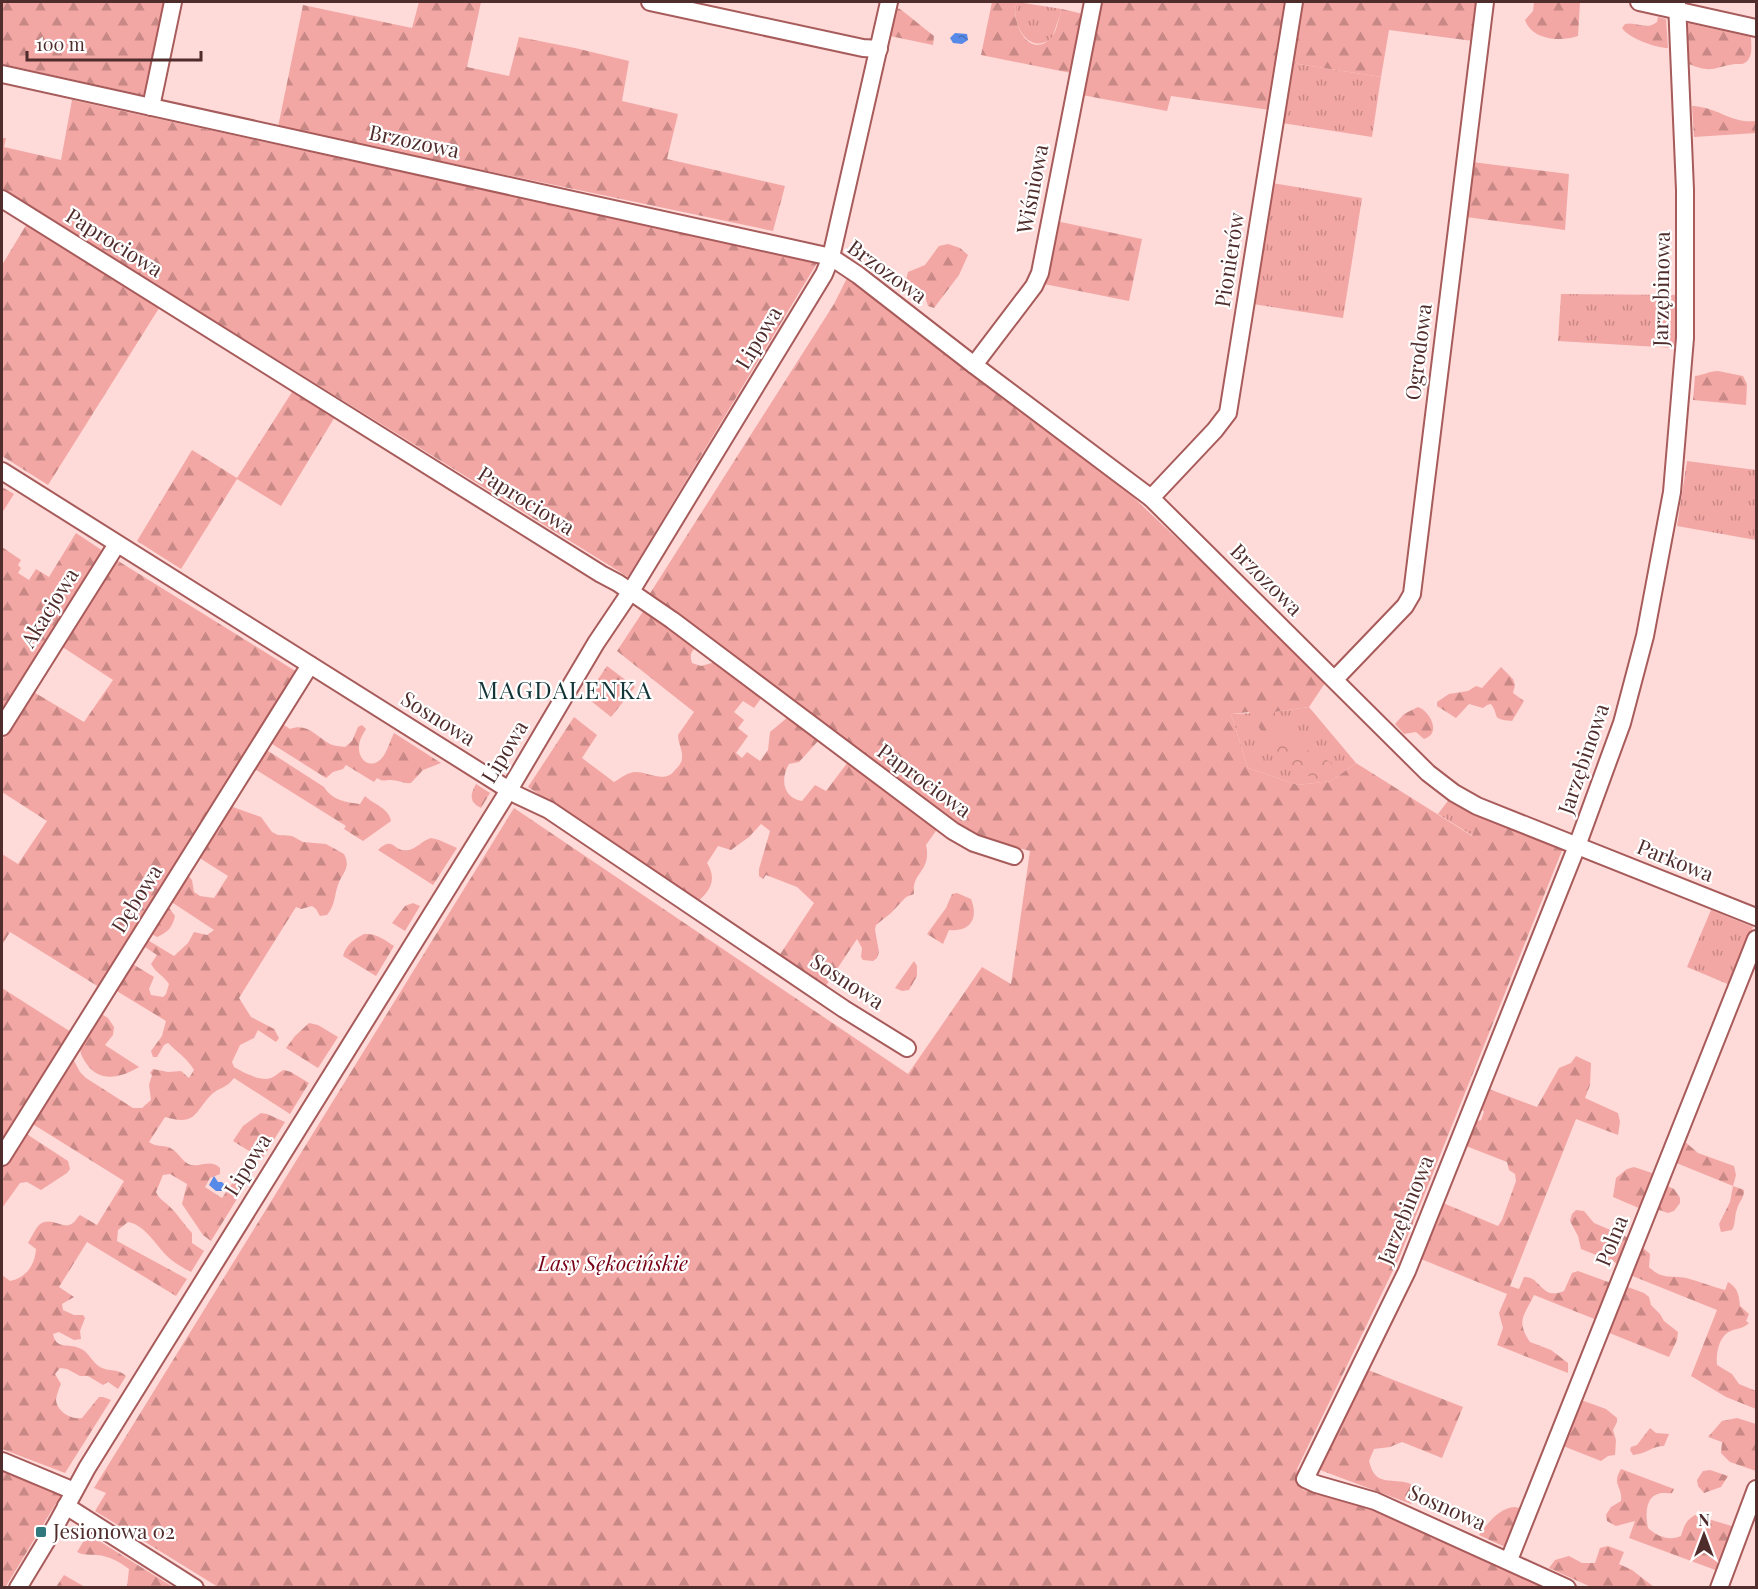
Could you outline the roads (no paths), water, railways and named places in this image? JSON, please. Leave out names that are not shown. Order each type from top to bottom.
[{"type":"street","points":[[151,107],[173,2]]},
{"type":"street","points":[[650,2],[879,50]]},
{"type":"street","name":"Lipowa","points":[[18,1587],[70,1498],[509,790],[591,652],[631,591],[824,274],[831,257],[889,2]]},
{"type":"street","name":"Wiśniowa","points":[[974,365],[1034,286],[1040,273],[1093,2]]},
{"type":"street","name":"Pionierów","points":[[1151,498],[1220,424],[1229,410],[1294,2]]},
{"type":"street","name":"Ogrodowa","points":[[1335,679],[1406,606],[1412,594],[1485,2]]},
{"type":"street","points":[[1639,2],[1678,6],[1756,28]]},
{"type":"street","name":"Jarzębinowa","points":[[1305,1479],[1407,1271],[1577,846],[1627,706],[1645,636],[1672,492],[1685,338],[1686,280],[1678,6]]},
{"type":"street","name":"Brzozowa","points":[[2,74],[831,257],[858,275],[1151,498],[1428,773],[1457,795],[1477,806],[1577,846]]},
{"type":"street","name":"Paprociowa","points":[[2,199],[631,591],[953,831],[974,843],[1014,856]]},
{"type":"street","name":"Sosnowa","points":[[2,471],[509,790],[549,810],[907,1048]]},
{"type":"street","name":"Akacjowa","points":[[2,727],[117,544]]},
{"type":"street","name":"Dębowa","points":[[2,1157],[310,665]]},
{"type":"street","name":"Parkowa","points":[[1577,846],[1756,917]]},
{"type":"street","name":"Polna","points":[[1509,1560],[1756,939]]},
{"type":"street","points":[[2,1461],[70,1498],[195,1587]]},
{"type":"street","name":"Sosnowa","points":[[1305,1479],[1375,1501],[1567,1587]]},
{"type":"street","points":[[1719,1587],[1756,1489]]},
{"type":"water","points":[[955,33],[967,34],[968,40],[962,44],[953,43],[950,38]]},
{"type":"water","points":[[214,1176],[218,1182],[225,1185],[222,1191],[216,1191],[209,1185]]},
{"type":"place","name":"Jesionowa 02","points":[[41,1532]]},
{"type":"district","name":"MAGDALENKA","points":[[565,691]]},
{"type":"park label","name":"Lasy Sękocińskie","points":[[613,1264]]}]
